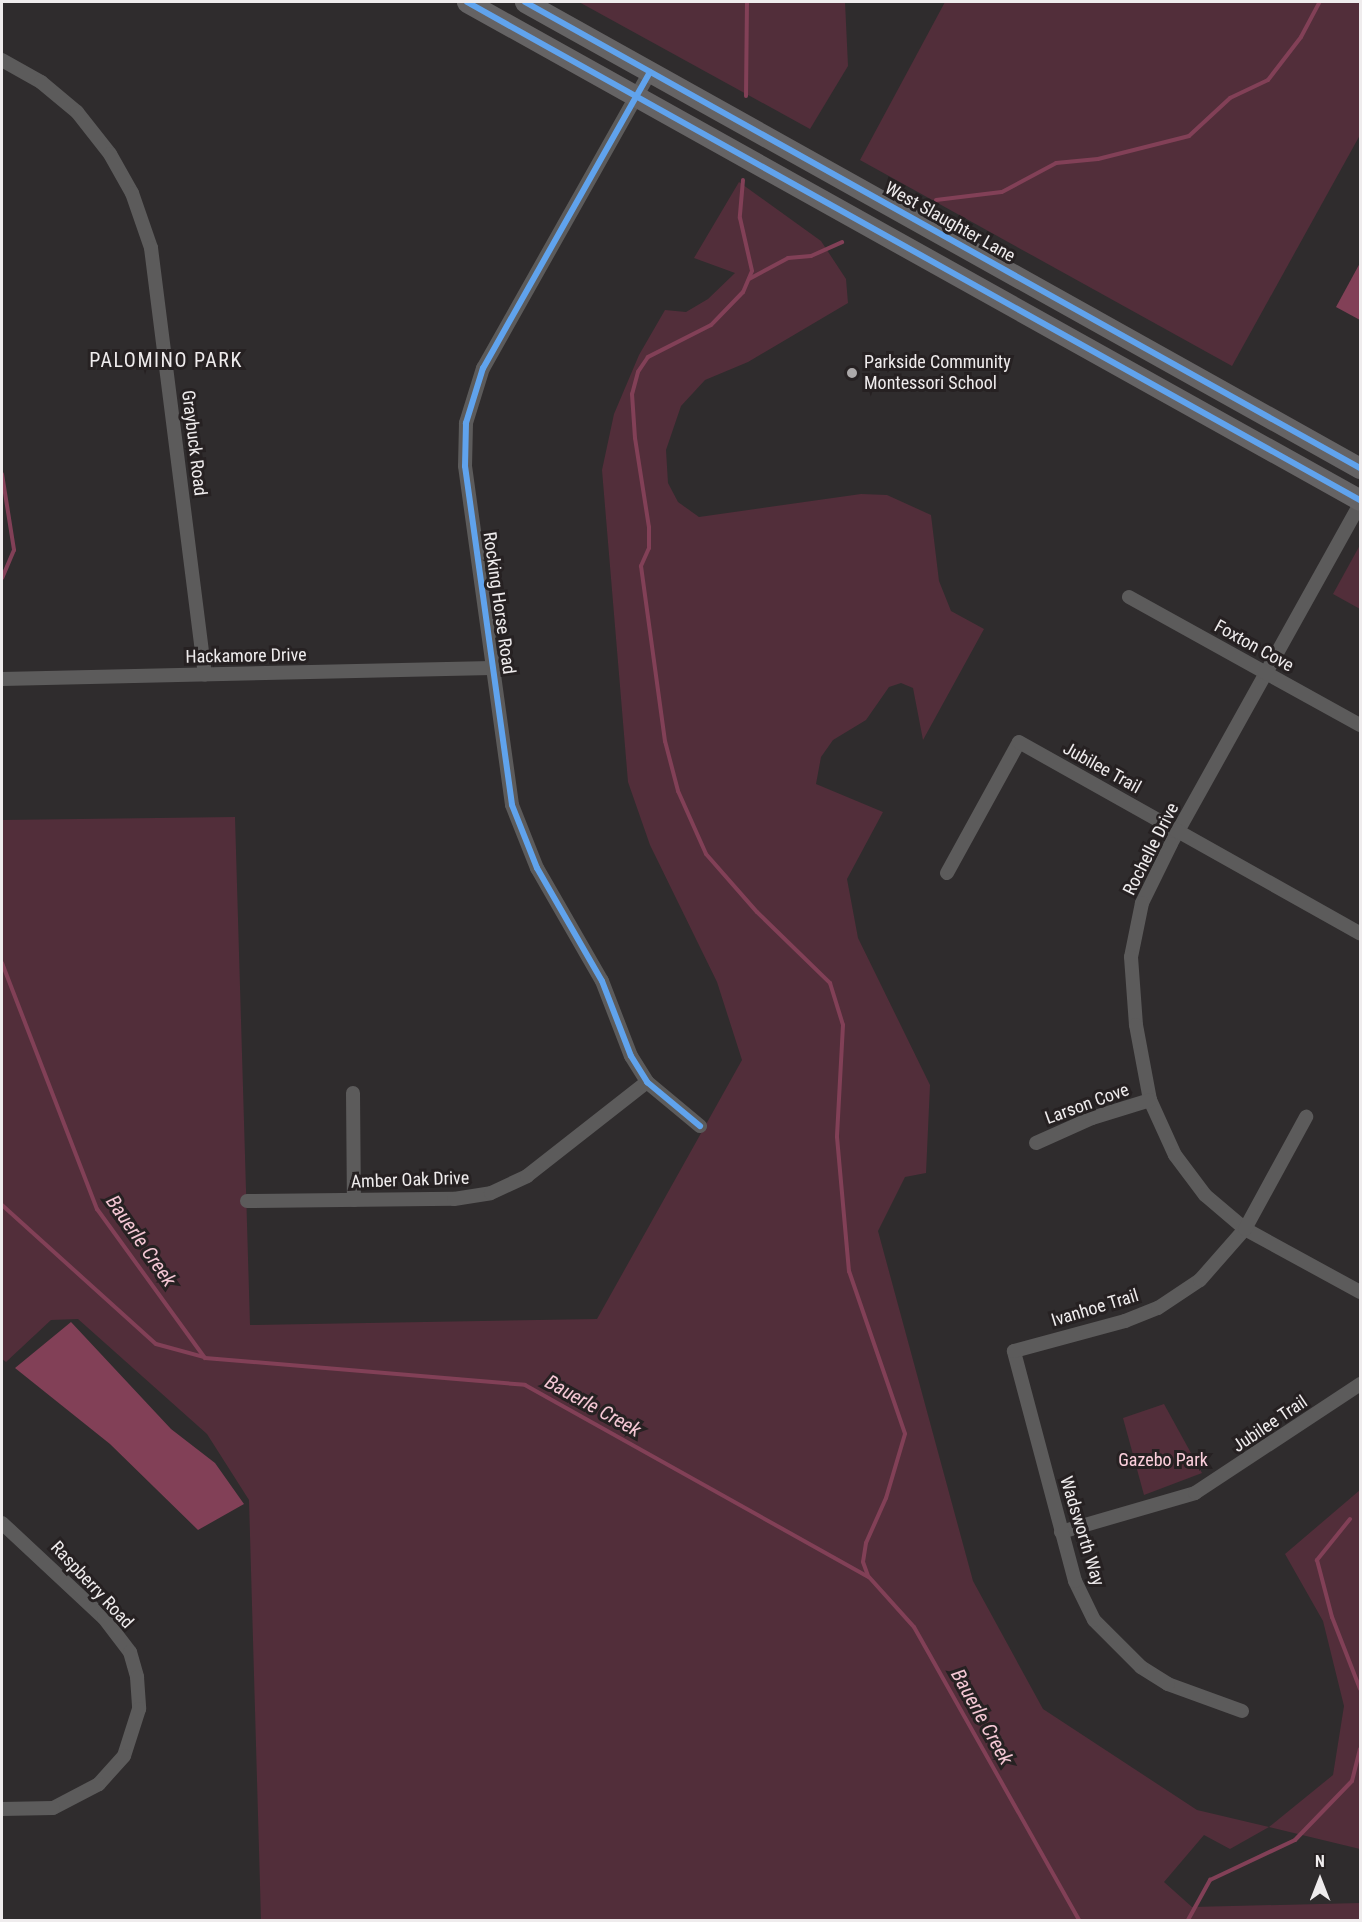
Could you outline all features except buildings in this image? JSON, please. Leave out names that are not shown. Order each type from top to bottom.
[{"type":"main road","points":[[467,2],[1360,502]]},
{"type":"main road","name":"West Slaughter Lane","points":[[525,2],[1360,468]]},
{"type":"main road","points":[[982,289],[995,265]]},
{"type":"street","name":"Graybuck Road","points":[[2,60],[41,82],[77,111],[111,154],[127,184],[151,248],[205,675]]},
{"type":"street","name":"Rocking Horse Road","points":[[650,72],[483,368],[466,423],[465,466],[512,805],[537,868],[602,981],[616,1027],[647,1082],[700,1126]]},
{"type":"street","name":"Rochelle Drive","points":[[1360,502],[1268,674],[1178,831],[1142,903],[1131,957],[1136,1024],[1150,1100],[1175,1155],[1205,1195],[1245,1228],[1360,1292]]},
{"type":"street","name":"Foxton Cove","points":[[1129,597],[1360,725]]},
{"type":"street","name":"Hackamore Drive","points":[[2,679],[492,668]]},
{"type":"street","name":"Jubilee Trail","points":[[947,873],[1019,742],[1360,933]]},
{"type":"street","name":"Amber Oak Drive","points":[[247,1201],[454,1199],[506,1187],[527,1176],[647,1082]]},
{"type":"street","points":[[353,1093],[354,1200]]},
{"type":"street","name":"Larson Cove","points":[[1036,1143],[1092,1118],[1150,1100]]},
{"type":"street","name":"Ivanhoe Trail","points":[[1014,1351],[1125,1321],[1158,1308],[1200,1280],[1245,1228],[1306,1117]]},
{"type":"street","name":"Wadsworth Way","points":[[1014,1351],[1075,1581],[1094,1620],[1118,1646],[1168,1684],[1242,1712]]},
{"type":"street","name":"Jubilee Trail","points":[[1061,1532],[1195,1493],[1360,1384]]},
{"type":"street","name":"Raspberry Road","points":[[2,1523],[104,1618],[130,1652],[137,1677],[139,1709],[124,1756],[99,1784],[53,1808],[2,1809]]},
{"type":"green space","points":[[579,2],[845,2],[848,66],[810,129]]},
{"type":"green space","points":[[945,2],[1360,2],[1360,135],[1232,366],[860,160]]},
{"type":"green space","points":[[739,182],[821,241],[846,279],[848,303],[748,362],[705,380],[681,406],[666,450],[668,483],[678,502],[699,517],[861,494],[887,495],[931,515],[939,581],[951,611],[984,629],[923,740],[913,688],[901,683],[889,687],[866,720],[833,740],[821,757],[816,784],[883,812],[847,879],[858,938],[930,1085],[926,1173],[905,1177],[878,1231],[973,1581],[1043,1709],[1197,1810],[1269,1827],[1230,1849],[1204,1835],[1164,1882],[1192,1907],[1360,1903],[1360,1920],[261,1920],[249,1500],[207,1434],[78,1319],[51,1320],[6,1362],[2,1359],[2,820],[235,817],[250,1325],[597,1319],[742,1060],[717,982],[650,845],[628,782],[602,470],[614,414],[639,355],[665,310],[686,312],[708,299],[735,273],[694,258]]},
{"type":"green space","points":[[1360,545],[1360,609],[1333,594]]},
{"type":"green space","name":"Gazebo Park","points":[[1164,1404],[1202,1473],[1144,1495],[1123,1418]]},
{"type":"green space","points":[[1360,1490],[1360,1849],[1269,1827],[1333,1775],[1344,1706],[1323,1621],[1285,1554]]},
{"type":"shaded area","points":[[1360,263],[1360,320],[1336,307]]},
{"type":"shaded area","points":[[71,1322],[171,1429],[215,1463],[244,1504],[198,1530],[110,1444],[15,1368]]},
{"type":"waterway","points":[[746,96],[747,2]]},
{"type":"waterway","points":[[936,200],[1002,192],[1056,163],[1098,159],[1189,136],[1230,98],[1268,80],[1301,37],[1320,2]]},
{"type":"waterway","points":[[743,180],[740,218],[752,271],[743,292],[711,325],[648,357],[638,372],[632,394],[635,438],[649,527],[649,548],[641,566],[665,741],[678,791],[706,854],[757,912],[830,983],[843,1025],[837,1137],[849,1271],[905,1434],[886,1498],[866,1543],[863,1562],[868,1576]]},
{"type":"waterway","points":[[749,279],[788,258],[811,256],[842,242]]},
{"type":"waterway","name":"Bauerle Creek","points":[[2,474],[14,550],[2,578]]},
{"type":"waterway","name":"Bauerle Creek","points":[[2,963],[97,1209],[205,1358],[525,1385],[869,1577],[914,1627],[1079,1920]]},
{"type":"waterway","points":[[2,1205],[156,1344],[204,1357]]},
{"type":"waterway","points":[[1350,1519],[1317,1560],[1332,1617],[1360,1689]]},
{"type":"waterway","points":[[1188,1920],[1210,1880],[1295,1840],[1352,1781],[1360,1749]]},
{"type":"cycle path","points":[[467,2],[1360,500]]},
{"type":"cycle path","points":[[525,2],[1360,468]]},
{"type":"cycle path","points":[[650,72],[483,368],[466,423],[465,466],[512,805],[537,868],[602,981],[631,1056],[647,1082],[700,1126]]},
{"type":"place","name":"Parkside Community Montessori School","points":[[852,373]]},
{"type":"district","name":"PALOMINO PARK","points":[[166,360]]}]
